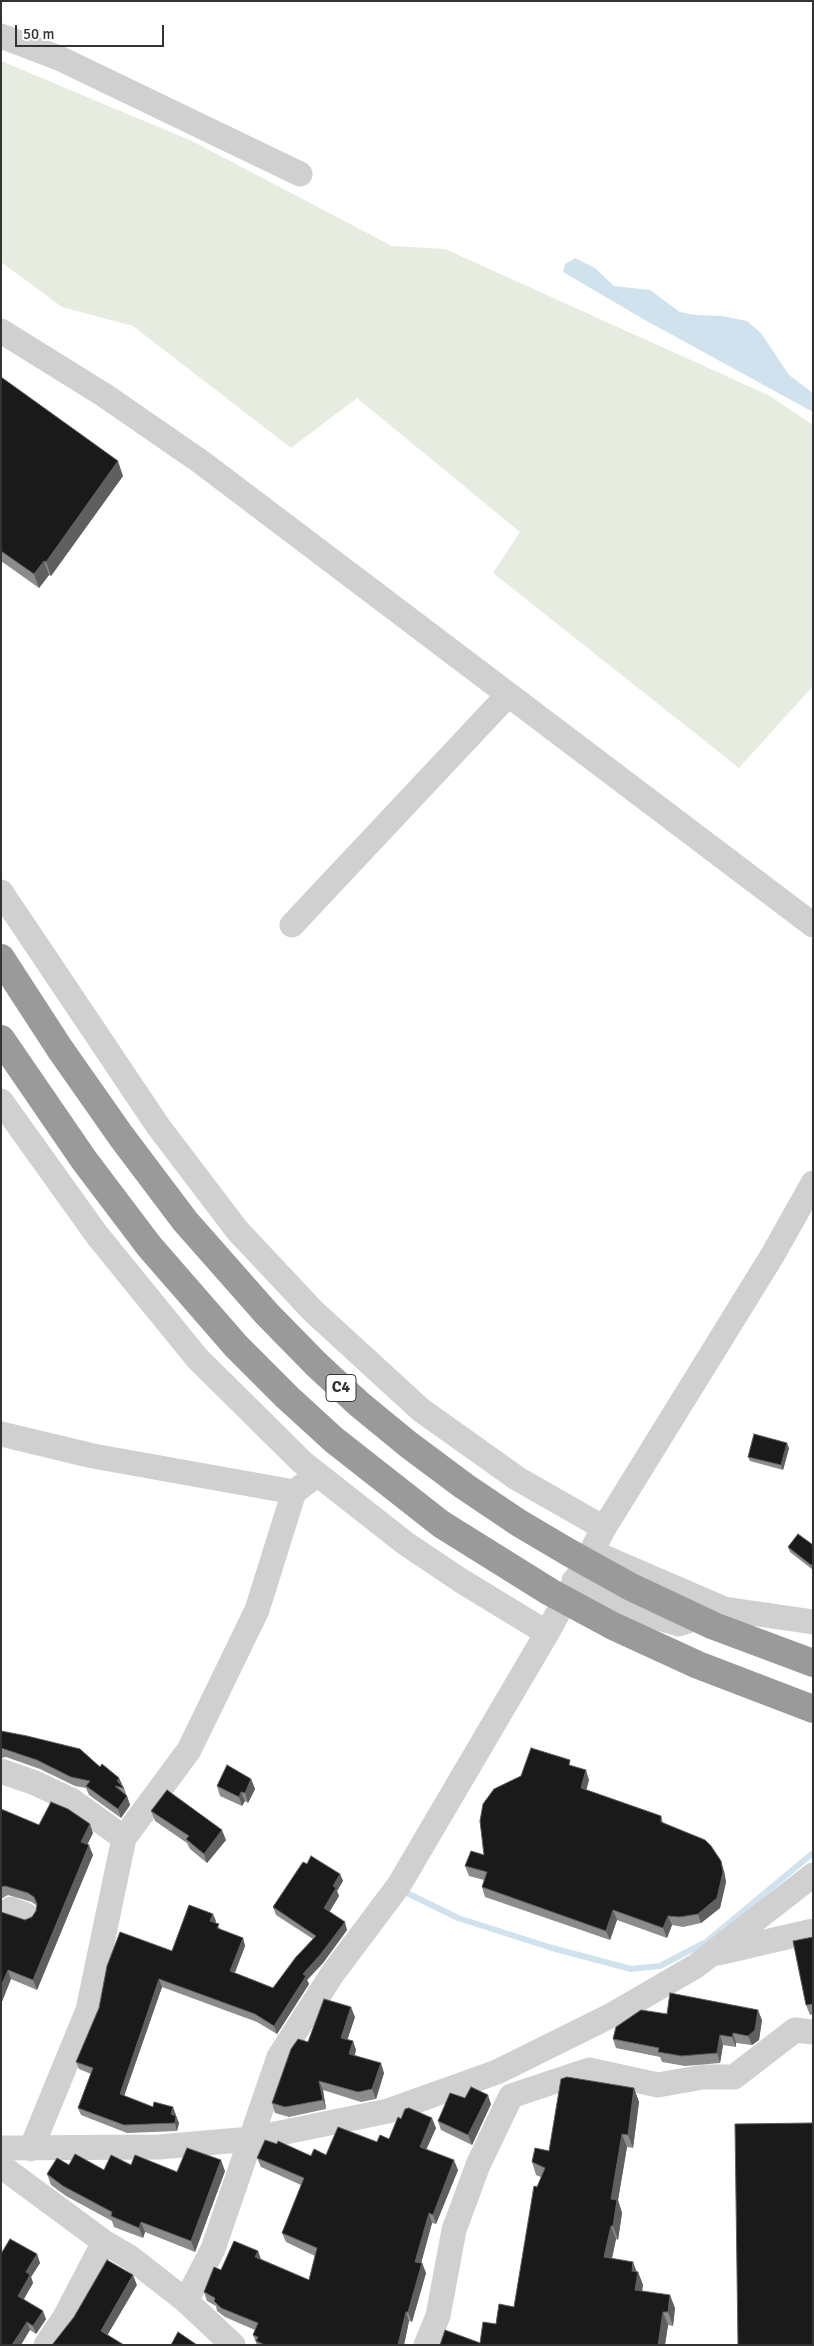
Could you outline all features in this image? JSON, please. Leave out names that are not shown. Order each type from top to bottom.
[{"type":"highway","name":"C4","points":[[1,958],[88,1089],[185,1221],[267,1314],[316,1364],[360,1404],[409,1445],[464,1486],[568,1552],[631,1587],[714,1626],[813,1663]]},
{"type":"highway","name":"C4","points":[[1,1039],[84,1160],[167,1268],[236,1346],[287,1397],[334,1440],[441,1524],[550,1592],[613,1626],[698,1665],[813,1709]]},
{"type":"street","points":[[1,36],[59,58],[300,174]]},
{"type":"street","points":[[1,331],[104,395],[201,462],[813,926]]},
{"type":"street","points":[[292,925],[508,694]]},
{"type":"street","points":[[5,905],[164,1133],[237,1230],[313,1311],[421,1410],[518,1479],[604,1528]]},
{"type":"street","points":[[1,1101],[97,1235],[197,1358],[317,1475],[405,1543],[547,1634]]},
{"type":"street","points":[[186,2301],[213,2248],[278,2057],[333,1973],[399,1886],[547,1634],[604,1528],[772,1256],[813,1183]]},
{"type":"street","points":[[1,1434],[93,1456],[294,1492]]},
{"type":"street","points":[[31,2149],[88,2010],[124,1838],[188,1750],[253,1619],[294,1492],[317,1475]]},
{"type":"street","points":[[592,1552],[724,1609],[813,1622]]},
{"type":"street","points":[[574,1581],[629,1610],[679,1624],[724,1609]]},
{"type":"street","points":[[1,1771],[35,1783],[71,1800],[124,1838]]},
{"type":"street","points":[[1,2148],[159,2147],[251,2139],[388,2111],[497,2072],[610,2016],[696,1966],[813,1875]]},
{"type":"street","points":[[710,1954],[813,1932]]},
{"type":"street","points":[[426,2345],[438,2316],[454,2230],[478,2165],[511,2096],[589,2070],[658,2085],[703,2077],[734,2077],[795,2030],[813,2032]]},
{"type":"street","points":[[1,2166],[104,2242],[132,2258],[186,2301],[222,2341]]},
{"type":"street","points":[[46,2345],[66,2317],[104,2242]]},
{"type":"shaded area","points":[[1,61],[192,141],[392,246],[445,249],[768,395],[813,425],[813,686],[739,768],[493,573],[520,532],[357,398],[291,448],[133,326],[62,307],[1,262]]},
{"type":"water","points":[[575,258],[595,268],[614,286],[650,290],[680,312],[695,315],[722,316],[747,321],[761,333],[789,375],[813,393],[813,412],[645,320],[563,272],[565,264]]},
{"type":"building","points":[[1,377],[118,461],[46,562],[44,561],[34,574],[1,551]]},
{"type":"building","points":[[754,1434],[787,1443],[781,1465],[748,1457]]},
{"type":"building","points":[[798,1534],[813,1545],[813,1564],[811,1565],[788,1547]]},
{"type":"building","points":[[1,1731],[80,1749],[100,1767],[102,1764],[119,1778],[117,1781],[124,1788],[115,1786],[127,1796],[118,1809],[86,1786],[90,1781],[71,1777],[37,1760],[1,1748]]},
{"type":"building","points":[[531,1748],[570,1760],[569,1765],[586,1770],[581,1788],[661,1816],[661,1822],[705,1840],[721,1861],[723,1872],[717,1898],[698,1914],[680,1917],[668,1916],[663,1928],[613,1910],[606,1931],[482,1887],[487,1872],[465,1866],[471,1851],[484,1855],[480,1821],[483,1804],[494,1789],[521,1776]]},
{"type":"building","points":[[227,1765],[251,1779],[245,1793],[241,1792],[239,1797],[217,1786]]},
{"type":"building","points":[[167,1790],[222,1830],[204,1854],[186,1839],[189,1836],[151,1811]]},
{"type":"building","points":[[51,1802],[68,1809],[90,1824],[81,1842],[89,1845],[33,1980],[8,1970],[1,1986],[1,1912],[25,1920],[32,1917],[36,1911],[37,1904],[34,1897],[28,1893],[5,1886],[1,1887],[1,1809],[39,1825]]},
{"type":"building","points":[[311,1856],[340,1874],[333,1886],[336,1888],[324,1908],[345,1922],[303,1974],[306,1976],[274,2026],[255,2014],[159,1979],[120,2094],[153,2107],[154,2102],[173,2107],[171,2114],[176,2116],[175,2123],[124,2125],[78,2108],[93,2068],[76,2062],[99,2008],[107,1966],[120,1932],[172,1951],[189,1905],[213,1914],[210,1921],[219,1924],[217,1928],[243,1938],[230,1971],[273,1988],[296,1957],[316,1936],[273,1907],[303,1862],[307,1864]]},
{"type":"building","points":[[813,1937],[813,2004],[806,2005],[793,1941]]},
{"type":"building","points":[[670,1993],[758,2010],[755,2030],[748,2036],[733,2033],[732,2037],[720,2035],[717,2053],[682,2056],[658,2052],[659,2048],[613,2039],[616,2027],[641,2010],[667,2014]]},
{"type":"building","points":[[324,1999],[351,2007],[341,2038],[353,2041],[349,2054],[381,2063],[372,2089],[358,2092],[319,2081],[323,2100],[285,2107],[272,2103],[291,2049],[298,2039],[308,2042]]},
{"type":"building","points":[[567,2077],[634,2088],[628,2135],[622,2134],[611,2199],[617,2200],[613,2226],[611,2226],[604,2257],[633,2262],[632,2271],[638,2272],[635,2290],[670,2295],[668,2312],[663,2312],[658,2345],[440,2345],[445,2330],[480,2343],[483,2322],[496,2324],[499,2304],[514,2307],[534,2186],[537,2187],[545,2168],[532,2162],[535,2148],[549,2151],[561,2079]]},
{"type":"building","points":[[471,2087],[488,2095],[468,2135],[438,2121],[450,2093],[465,2098]]},
{"type":"building","points":[[409,2108],[432,2118],[420,2147],[454,2160],[433,2215],[429,2213],[415,2262],[422,2263],[408,2312],[406,2312],[398,2345],[265,2345],[256,2341],[258,2337],[253,2335],[258,2323],[221,2308],[214,2301],[215,2298],[204,2292],[214,2267],[221,2270],[234,2241],[258,2251],[255,2257],[309,2280],[317,2248],[282,2233],[304,2178],[257,2158],[265,2140],[277,2144],[278,2141],[311,2156],[314,2149],[326,2155],[338,2127],[377,2142],[380,2135],[389,2139],[398,2117],[401,2119],[405,2109]]},
{"type":"building","points":[[813,2123],[813,2345],[738,2345],[735,2124]]},
{"type":"building","points":[[187,2148],[221,2160],[191,2241],[141,2222],[139,2228],[111,2216],[112,2212],[63,2186],[47,2174],[57,2158],[69,2165],[75,2154],[104,2170],[111,2155],[131,2165],[135,2155],[177,2172]]},
{"type":"building","points":[[10,2239],[37,2254],[26,2272],[30,2275],[18,2296],[43,2311],[33,2326],[27,2322],[12,2345],[1,2345],[1,2254]]},
{"type":"building","points":[[107,2260],[133,2275],[101,2331],[124,2345],[52,2345],[74,2317]]},
{"type":"building","points":[[178,2332],[197,2345],[171,2345]]},
{"type":"waterway","points":[[409,1894],[458,1918],[552,1948],[631,1969],[660,1966],[706,1942],[813,1853]]}]
